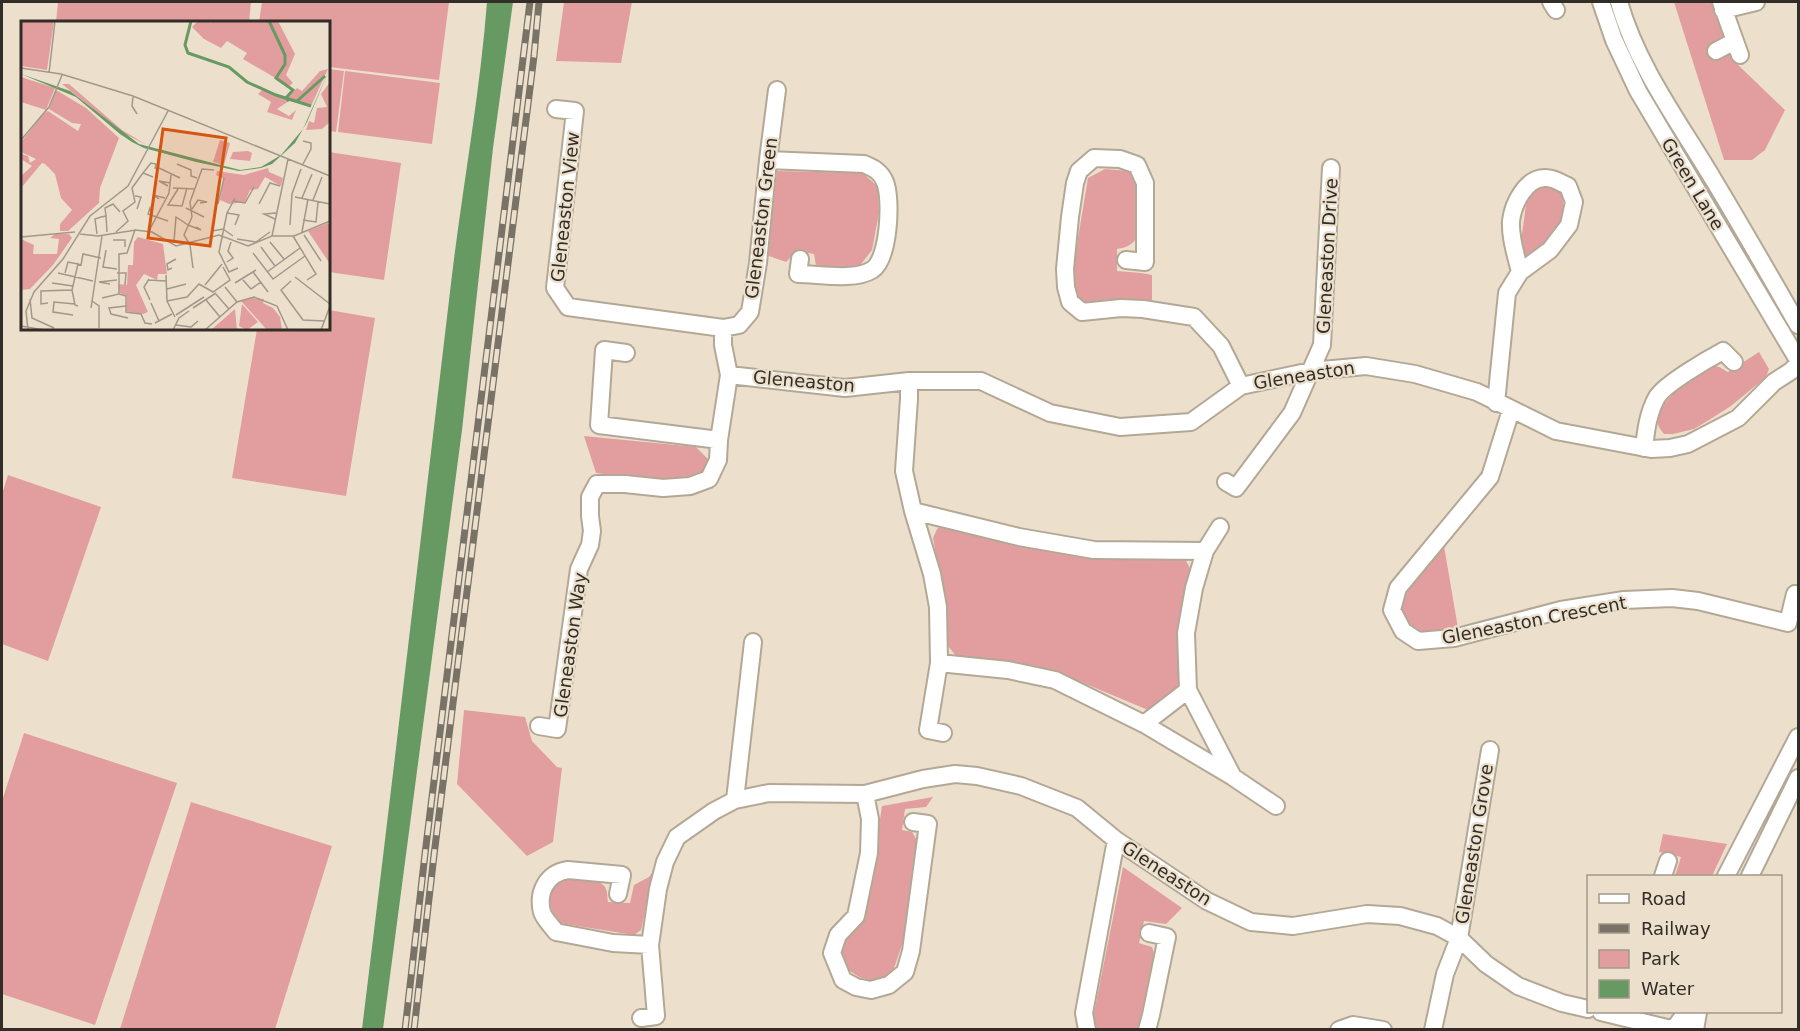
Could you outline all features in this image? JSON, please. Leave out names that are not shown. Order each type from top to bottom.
[{"type":"street","name":"Green Lane","points":[[1601,2],[1614,39],[1638,91],[1798,362]]},
{"type":"street","name":"Green Lane","points":[[1619,2],[1641,56],[1669,108],[1713,178],[1798,325]]},
{"type":"street","points":[[1716,51],[1737,48],[1722,6],[1756,2]]},
{"type":"street","name":"Gleneaston Green","points":[[723,328],[739,325],[750,312],[758,263],[777,90]]},
{"type":"street","name":"Gleneaston View","points":[[556,109],[575,111],[555,288],[568,307],[723,328]]},
{"type":"street","points":[[1126,260],[1145,262],[1145,183],[1137,165],[1120,159],[1094,158],[1079,171],[1075,183],[1065,269],[1070,302],[1082,312],[1121,308],[1194,317],[1221,346],[1241,386]]},
{"type":"street","points":[[768,160],[864,164],[877,170],[885,182],[889,217],[882,254],[874,269],[858,276],[798,274],[800,258]]},
{"type":"street","name":"Gleneaston Drive","points":[[1226,482],[1236,488],[1292,413],[1322,345],[1331,168]]},
{"type":"street","points":[[1713,178],[1710,194],[1721,213],[1728,242]]},
{"type":"street","points":[[1504,407],[1507,293],[1520,272],[1550,250],[1569,225],[1574,202],[1568,186],[1556,180],[1536,179],[1523,191],[1515,206],[1511,222],[1512,241],[1520,272]]},
{"type":"street","points":[[1765,268],[1770,293],[1794,333],[1798,355]]},
{"type":"street","name":"Gleneaston","points":[[723,328],[723,345],[729,375],[845,388],[909,381],[981,381],[1050,413],[1120,427],[1191,422],[1241,386],[1311,371],[1366,366],[1415,374],[1477,392],[1556,431],[1644,448],[1670,448],[1688,444],[1708,435],[1738,418],[1774,382],[1791,371],[1798,362]]},
{"type":"street","points":[[626,353],[604,350],[599,425],[719,440]]},
{"type":"street","points":[[1644,448],[1647,422],[1658,395],[1692,369],[1723,351],[1734,362]]},
{"type":"street","name":"Gleneaston Way","points":[[539,726],[557,729],[579,570],[590,544],[592,531],[590,497],[597,484],[663,488],[690,486],[709,479],[718,460],[729,375]]},
{"type":"street","points":[[909,381],[904,471],[913,511],[932,574],[938,607],[939,663],[928,730],[943,733]]},
{"type":"street","name":"Gleneaston Crescent","points":[[1504,407],[1490,477],[1398,588],[1392,610],[1403,631],[1418,641],[1454,638],[1561,610],[1624,600],[1672,598],[1698,601],[1788,623],[1795,594]]},
{"type":"street","points":[[913,511],[1019,537],[1094,550],[1205,551]]},
{"type":"street","points":[[1220,527],[1205,551],[1194,588],[1186,633],[1188,690],[1233,777]]},
{"type":"street","points":[[735,800],[753,642]]},
{"type":"street","points":[[939,663],[1008,670],[1055,680],[1144,724],[1233,777],[1276,806]]},
{"type":"street","points":[[1144,724],[1188,690]]},
{"type":"street","points":[[1727,875],[1798,737]]},
{"type":"street","name":"Gleneaston Grove","points":[[1433,1029],[1445,974],[1459,938],[1490,750]]},
{"type":"street","points":[[1779,777],[1791,771],[1798,757]]},
{"type":"street","name":"Gleneaston","points":[[641,1018],[656,1016],[650,945],[658,889],[665,862],[677,837],[714,811],[735,800],[769,793],[865,794],[923,779],[955,774],[977,776],[1021,786],[1077,808],[1116,840],[1207,901],[1251,922],[1293,926],[1367,914],[1400,916],[1437,926],[1459,938],[1486,964],[1518,986],[1562,1003],[1587,1009]]},
{"type":"street","points":[[1750,875],[1798,778]]},
{"type":"street","points":[[865,794],[870,819],[867,864],[856,916],[838,935],[832,953],[843,980],[856,987],[871,990],[889,985],[905,972],[911,951],[928,825],[913,822]]},
{"type":"street","points":[[1087,1029],[1084,1013],[1116,840]]},
{"type":"street","points":[[618,894],[622,875],[559,871],[551,876],[541,893],[542,914],[556,932],[613,943],[650,945]]},
{"type":"street","points":[[1146,1029],[1167,937],[1149,933]]},
{"type":"street","points":[[1606,1013],[1622,1019],[1674,1029],[1688,1029]]},
{"type":"street","points":[[1674,1029],[1678,1013]]},
{"type":"street","points":[[1674,1029],[1685,1013]]},
{"type":"street","points":[[1695,1029],[1698,1013]]},
{"type":"street","points":[[1339,1029],[1353,1025],[1383,1029]]},
{"type":"green space","points":[[58,2],[251,2],[249,21],[56,21]]},
{"type":"green space","points":[[262,2],[449,2],[439,80],[330,67],[330,21],[259,21]]},
{"type":"green space","points":[[564,2],[632,2],[621,63],[556,61]]},
{"type":"green space","points":[[1674,2],[1711,2],[1734,61],[1785,110],[1765,150],[1752,160],[1724,160]]},
{"type":"green space","points":[[330,69],[344,71],[336,132],[330,131]]},
{"type":"green space","points":[[345,71],[440,83],[432,144],[338,132]]},
{"type":"green space","points":[[330,152],[401,163],[384,280],[330,272]]},
{"type":"green space","points":[[1105,169],[1129,171],[1137,179],[1138,235],[1130,245],[1117,249],[1117,271],[1152,275],[1152,300],[1092,305],[1081,303],[1072,287],[1088,178]]},
{"type":"green space","points":[[777,171],[863,173],[878,187],[879,213],[872,250],[858,268],[816,266],[814,254],[797,251],[786,262],[766,255]]},
{"type":"green space","points":[[1536,184],[1549,185],[1561,192],[1563,214],[1557,231],[1551,238],[1525,256],[1521,241],[1527,198]]},
{"type":"green space","points":[[330,310],[375,318],[346,496],[232,478],[257,330],[330,330]]},
{"type":"green space","points":[[1759,352],[1769,369],[1766,377],[1731,406],[1694,429],[1664,434],[1658,424],[1659,411],[1691,378],[1717,366],[1728,372]]},
{"type":"green space","points":[[584,436],[696,447],[708,459],[705,477],[661,482],[596,473]]},
{"type":"green space","points":[[8,475],[101,507],[48,661],[2,644],[2,494]]},
{"type":"green space","points":[[944,522],[1018,544],[1074,555],[1104,558],[1177,557],[1185,559],[1190,568],[1190,576],[1182,682],[1179,690],[1161,698],[1155,706],[1148,710],[1057,672],[956,656],[948,646],[945,604],[933,538],[937,529]]},
{"type":"green space","points":[[1444,546],[1458,628],[1431,634],[1415,631],[1403,615],[1402,607],[1405,598],[1416,579]]},
{"type":"green space","points":[[464,710],[525,717],[532,741],[557,767],[562,768],[553,842],[527,856],[457,784]]},
{"type":"green space","points":[[24,733],[177,783],[95,1025],[2,994],[2,801]]},
{"type":"green space","points":[[933,797],[926,807],[905,809],[902,830],[912,832],[918,842],[905,936],[893,971],[885,978],[872,981],[859,977],[847,969],[841,956],[843,942],[858,925],[867,905],[882,806]]},
{"type":"green space","points":[[191,802],[332,846],[275,1029],[120,1029]]},
{"type":"green space","points":[[1663,834],[1727,844],[1712,875],[1675,875],[1681,857],[1659,852]]},
{"type":"green space","points":[[1123,867],[1182,908],[1166,924],[1144,921],[1139,943],[1152,947],[1156,959],[1139,1029],[1096,1029],[1093,1018]]},
{"type":"green space","points":[[654,870],[641,930],[634,935],[556,921],[550,895],[554,885],[559,882],[571,880],[598,882],[606,889],[608,902],[630,903],[634,885],[649,877]]},
{"type":"water","points":[[487,2],[513,2],[493,148],[462,430],[383,1029],[362,1029],[452,275]]},
{"type":"railway","points":[[405,1030],[530,2]]},
{"type":"railway","points":[[414,1030],[539,2]]}]
